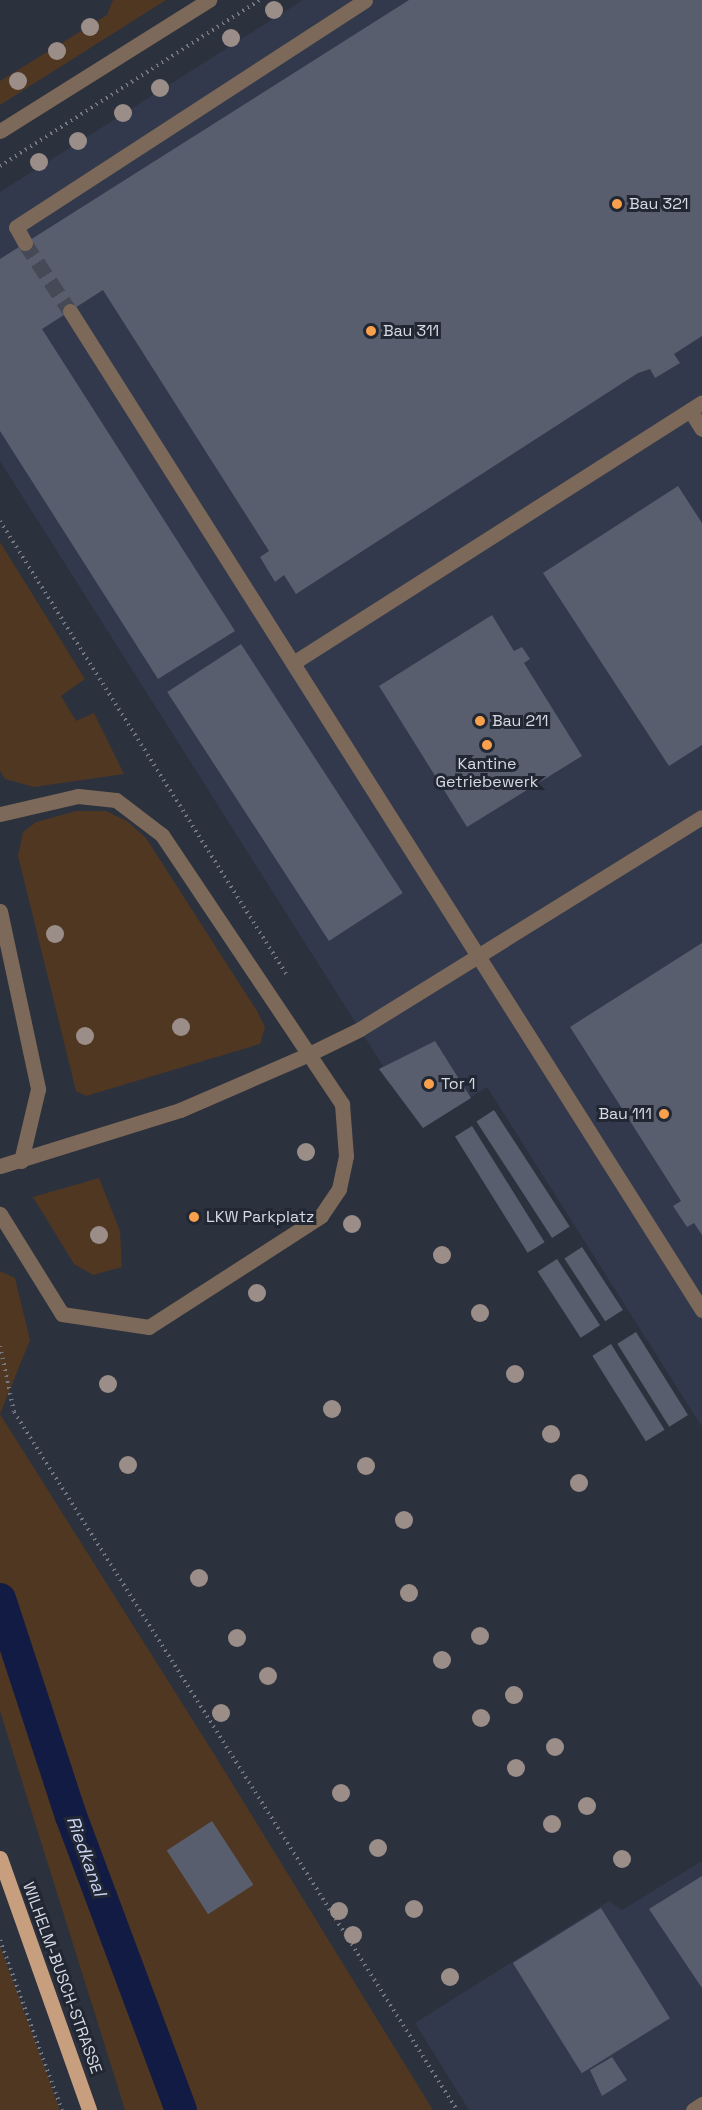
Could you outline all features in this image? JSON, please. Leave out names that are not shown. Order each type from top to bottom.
[{"type":"main road","name":"WILHELM-BUSCH-STRASSE","points":[[0,1858],[89,2110]]},
{"type":"lane","points":[[0,131],[209,0]]},
{"type":"lane","points":[[25,243],[16,227],[364,0]]},
{"type":"lane","points":[[70,311],[702,1310]]},
{"type":"lane","points":[[293,663],[696,406],[702,429]]},
{"type":"lane","points":[[0,814],[78,796],[116,800],[162,835],[305,1056],[342,1104],[346,1156],[339,1189],[321,1216],[149,1327],[62,1314],[0,1214]]},
{"type":"lane","points":[[0,1166],[180,1110],[305,1056],[478,956],[702,817]]},
{"type":"lane","points":[[0,911],[38,1089],[21,1161]]},
{"type":"lane","points":[[693,2110],[702,2104]]},
{"type":"path","points":[[0,166],[260,0]]},
{"type":"path","points":[[0,521],[292,983]]},
{"type":"path","points":[[0,1346],[14,1412],[457,2110]]},
{"type":"path","points":[[0,1940],[62,2110]]},
{"type":"shaded area","points":[[113,0],[166,0],[0,105],[0,81],[107,15]]},
{"type":"shaded area","points":[[303,0],[702,0],[702,1427],[487,1087],[423,1128],[394,1083],[390,1085],[379,1069],[383,1066],[0,461],[0,192]]},
{"type":"shaded area","points":[[0,542],[85,679],[61,696],[76,721],[94,713],[124,774],[34,787],[5,779],[0,771]]},
{"type":"shaded area","points":[[76,811],[106,811],[127,821],[146,838],[257,1011],[265,1027],[260,1044],[86,1096],[76,1091],[18,856],[23,832],[36,822]]},
{"type":"shaded area","points":[[99,1178],[120,1231],[122,1267],[93,1275],[74,1264],[33,1197]]},
{"type":"shaded area","points":[[0,1271],[15,1278],[30,1340],[0,1414]]},
{"type":"shaded area","points":[[0,1414],[216,1757],[433,2110],[125,2110],[0,1711]]},
{"type":"shaded area","points":[[702,1861],[702,2110],[469,2110],[415,2023],[609,1901],[622,1910]]},
{"type":"shaded area","points":[[0,1946],[23,2008],[60,2110],[0,2110]]},
{"type":"building","points":[[409,0],[702,0],[702,336],[674,354],[680,363],[655,378],[650,369],[638,373],[296,594],[284,575],[275,582],[260,557],[269,551],[103,290],[42,329],[235,631],[158,679],[0,431],[0,259]]},
{"type":"building","points":[[678,486],[702,523],[702,745],[669,766],[543,573]]},
{"type":"building","name":"Bau 211","points":[[492,615],[514,651],[522,647],[530,659],[524,663],[582,756],[467,827],[379,686]]},
{"type":"building","points":[[241,644],[403,893],[329,941],[167,692]]},
{"type":"building","name":"Bau 111","points":[[702,943],[702,1235],[694,1223],[687,1227],[673,1206],[681,1201],[570,1027]]},
{"type":"building","name":"Tor 1","points":[[435,1041],[471,1098],[423,1128],[379,1069]]},
{"type":"building","points":[[494,1110],[570,1227],[552,1238],[476,1121]]},
{"type":"building","points":[[472,1126],[545,1242],[528,1253],[455,1137]]},
{"type":"building","points":[[582,1247],[623,1310],[605,1321],[564,1258]]},
{"type":"building","points":[[557,1259],[600,1325],[581,1338],[538,1272]]},
{"type":"building","points":[[636,1332],[688,1415],[669,1427],[617,1344]]},
{"type":"building","points":[[611,1344],[665,1430],[646,1441],[592,1356]]},
{"type":"building","points":[[212,1821],[253,1885],[208,1914],[167,1850]]},
{"type":"building","points":[[702,1876],[702,1988],[649,1909]]},
{"type":"building","points":[[601,1908],[670,2018],[582,2073],[513,1963]]},
{"type":"building","points":[[612,2057],[627,2080],[602,2096],[590,2070]]},
{"type":"waterway","name":"Riedkanal","points":[[0,1599],[71,1816],[181,2110]]},
{"type":"tunnel","points":[[25,243],[70,311]]},
{"type":"place","name":"Bau 321","points":[[617,204]]},
{"type":"place","name":"Bau 311","points":[[371,331]]},
{"type":"place","name":"Bau 211","points":[[480,721]]},
{"type":"place","name":"Kantine Getriebewerk","points":[[487,745]]},
{"type":"place","name":"Tor 1","points":[[429,1084]]},
{"type":"place","name":"Bau 111","points":[[664,1114]]},
{"type":"place","name":"LKW Parkplatz","points":[[194,1217]]}]
